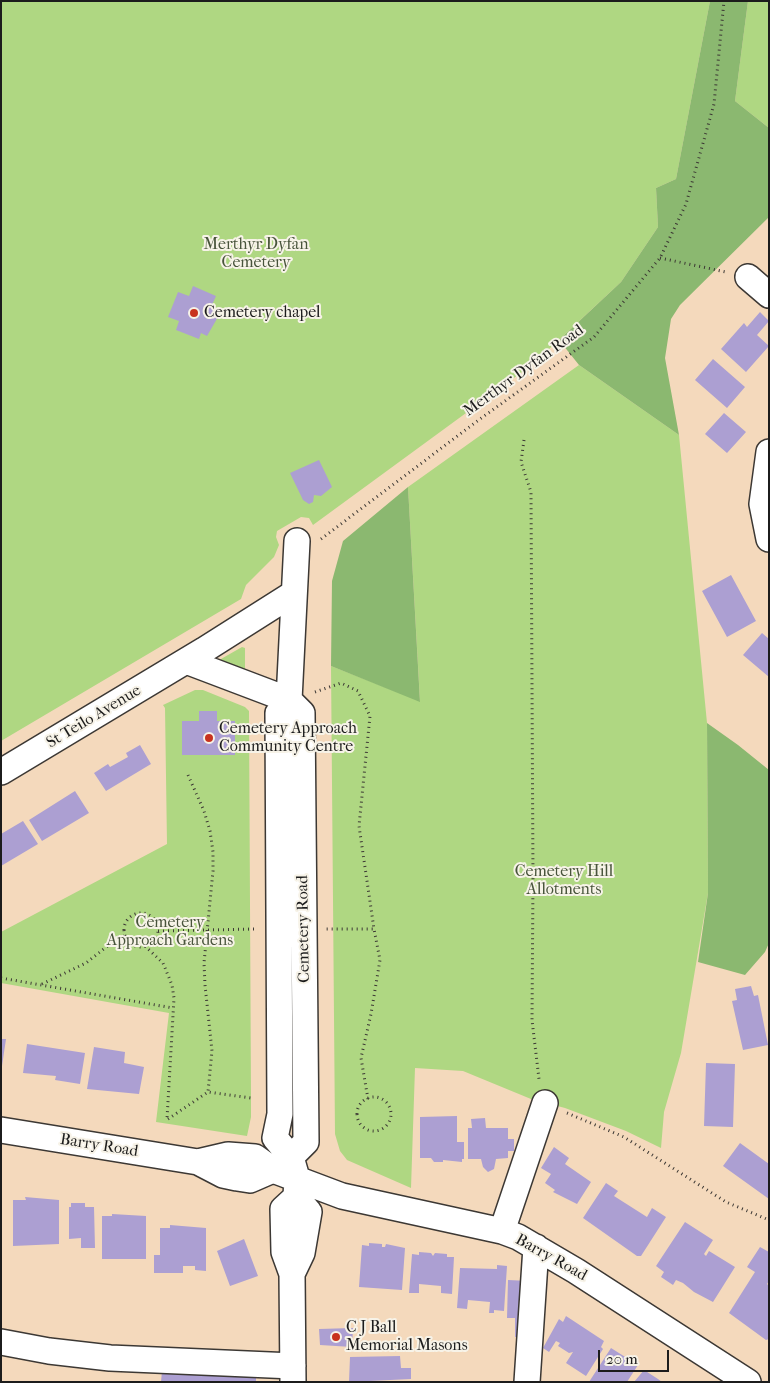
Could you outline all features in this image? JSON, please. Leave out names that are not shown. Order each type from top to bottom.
[{"type":"street","points":[[748,277],[769,296]]},
{"type":"street","points":[[769,452],[762,504],[769,538]]},
{"type":"street","name":"Cemetery Road","points":[[290,1175],[275,1138],[280,1114],[278,713],[289,700],[297,541]]},
{"type":"street","name":"St Teilo Avenue","points":[[1,772],[186,661],[294,593]]},
{"type":"street","points":[[186,661],[289,700]]},
{"type":"street","points":[[502,1231],[545,1103]]},
{"type":"street","name":"Barry Road","points":[[1,1130],[198,1162],[242,1154],[255,1157],[290,1175],[342,1196],[502,1231],[536,1247],[748,1382]]},
{"type":"street","points":[[1,1342],[49,1351],[110,1358],[293,1374],[292,1274],[284,1252],[283,1210],[290,1175]]},
{"type":"street","points":[[527,1382],[536,1247]]},
{"type":"path","name":"Merthyr Dyfan Road","points":[[342,523],[480,419],[594,337],[660,258],[686,204],[714,104],[724,1]]},
{"type":"path","points":[[660,258],[748,277]]},
{"type":"path","points":[[524,440],[521,462],[531,492],[534,878],[532,1020],[537,1068],[545,1103],[624,1137],[726,1202],[769,1220]]},
{"type":"path","points":[[289,700],[341,683],[358,691],[370,716],[359,826],[380,960],[361,1058],[368,1098]]},
{"type":"path","points":[[188,775],[196,789],[210,831],[213,872],[204,963],[204,985],[212,1050],[208,1092]]},
{"type":"path","points":[[145,913],[154,919],[158,931],[154,940],[145,946],[134,946],[125,936],[126,921],[130,917],[145,913]]},
{"type":"path","points":[[158,931],[258,929]]},
{"type":"path","points":[[321,929],[374,929]]},
{"type":"path","points":[[41,984],[86,963],[119,937],[125,936]]},
{"type":"path","points":[[145,946],[163,963],[172,985],[173,1008],[167,1119],[208,1092],[251,1098]]},
{"type":"path","points":[[1,978],[173,1008]]},
{"type":"path","points":[[368,1098],[379,1098],[390,1109],[388,1124],[379,1131],[368,1130],[359,1122],[357,1111],[363,1101],[368,1098]]},
{"type":"green space","name":"Merthyr Dyfan Cemetery","points":[[1,1],[710,1],[676,179],[656,188],[658,227],[621,282],[533,364],[313,525],[309,518],[301,517],[277,531],[276,537],[279,545],[274,557],[246,585],[241,599],[1,741]]},
{"type":"green space","points":[[710,1],[748,1],[735,101],[769,128],[769,217],[680,305],[671,319],[665,358],[679,435],[579,365],[559,340],[621,282],[658,227],[656,188],[676,179]]},
{"type":"green space","points":[[748,1],[769,1],[769,128],[735,101]]},
{"type":"green space","name":"Cemetery Hill Allotments","points":[[579,365],[679,435],[707,723],[708,893],[681,1053],[664,1112],[661,1148],[626,1131],[565,1108],[531,1099],[463,1071],[415,1068],[411,1188],[347,1160],[340,1151],[335,1134],[331,666],[420,701],[408,487]]},
{"type":"green space","points":[[408,487],[420,702],[331,666],[332,581],[343,541]]},
{"type":"green space","points":[[242,647],[245,648],[245,670],[221,663],[221,659]]},
{"type":"green space","name":"Cemetery Approach Gardens","points":[[195,690],[203,690],[245,707],[249,711],[251,1117],[247,1136],[156,1122],[169,1013],[1,983],[1,932],[167,844],[165,708],[163,705]]},
{"type":"green space","points":[[707,723],[769,770],[769,943],[765,952],[745,975],[698,962],[708,893]]},
{"type":"building","name":"Cemetery chapel","points":[[193,286],[216,296],[211,307],[217,310],[218,317],[207,336],[201,333],[199,339],[176,330],[179,321],[168,317],[178,292],[189,296]]},
{"type":"building","points":[[760,312],[769,321],[757,335],[769,346],[746,372],[721,349],[744,323],[747,327]]},
{"type":"building","points":[[713,359],[745,387],[727,408],[695,380]]},
{"type":"building","points":[[724,413],[746,432],[727,453],[705,434]]},
{"type":"building","points":[[319,460],[332,487],[321,496],[314,495],[313,502],[309,504],[303,500],[290,473]]},
{"type":"building","points":[[731,575],[756,621],[727,637],[702,591]]},
{"type":"building","points":[[762,633],[769,639],[769,677],[743,655]]},
{"type":"building","name":"Cemetery Approach Community Centre","points":[[199,711],[217,711],[217,721],[235,721],[235,755],[182,755],[182,721],[199,721]]},
{"type":"building","points":[[140,745],[151,764],[106,791],[94,773],[108,764],[110,767],[128,757],[126,753]]},
{"type":"building","points":[[75,791],[89,813],[42,841],[29,820]]},
{"type":"building","points":[[23,821],[38,844],[1,866],[1,834]]},
{"type":"building","points":[[751,986],[754,996],[758,995],[768,1045],[743,1050],[732,1001],[737,1000],[735,989]]},
{"type":"building","points":[[1,1039],[6,1039],[2,1066],[1,1066]]},
{"type":"building","points":[[27,1044],[85,1053],[80,1084],[55,1080],[56,1076],[23,1073]]},
{"type":"building","points":[[94,1047],[125,1052],[124,1063],[144,1067],[139,1094],[87,1089]]},
{"type":"building","points":[[706,1063],[735,1064],[733,1127],[704,1126]]},
{"type":"building","points":[[457,1116],[457,1142],[464,1142],[464,1159],[462,1159],[462,1162],[443,1160],[443,1162],[434,1162],[431,1158],[420,1158],[420,1117]]},
{"type":"building","points":[[485,1118],[486,1128],[508,1128],[508,1139],[514,1139],[514,1151],[508,1151],[508,1158],[496,1159],[494,1169],[488,1172],[483,1167],[481,1159],[468,1159],[468,1128],[472,1128],[471,1119]]},
{"type":"building","points":[[740,1143],[769,1164],[769,1199],[723,1166]]},
{"type":"building","points":[[554,1147],[569,1158],[565,1164],[591,1182],[577,1204],[553,1192],[555,1190],[545,1183],[551,1174],[541,1168]]},
{"type":"building","points":[[606,1183],[618,1191],[614,1196],[647,1217],[652,1208],[666,1217],[641,1256],[637,1256],[583,1218]]},
{"type":"building","points":[[25,1197],[59,1200],[59,1244],[13,1246],[13,1200],[26,1200]]},
{"type":"building","points":[[71,1203],[85,1203],[85,1207],[94,1207],[95,1248],[81,1248],[81,1238],[69,1239],[69,1207],[71,1207]]},
{"type":"building","points":[[112,1214],[146,1216],[146,1259],[102,1259],[102,1216],[112,1216]]},
{"type":"building","points":[[685,1222],[713,1240],[704,1254],[706,1256],[709,1251],[735,1267],[713,1302],[676,1280],[673,1285],[661,1277],[664,1272],[656,1266]]},
{"type":"building","points":[[170,1225],[206,1228],[206,1271],[195,1270],[195,1266],[183,1266],[183,1273],[154,1273],[154,1255],[160,1255],[160,1228],[170,1228]]},
{"type":"building","points":[[244,1239],[258,1276],[230,1286],[217,1251]]},
{"type":"building","points":[[369,1243],[382,1244],[382,1247],[385,1247],[386,1244],[405,1248],[402,1290],[359,1287],[362,1245],[369,1246]]},
{"type":"building","points":[[760,1247],[769,1252],[769,1281],[767,1284],[769,1286],[769,1339],[766,1340],[729,1313],[755,1272],[747,1267]]},
{"type":"building","points":[[419,1252],[431,1253],[433,1256],[435,1253],[447,1254],[447,1257],[454,1257],[452,1294],[441,1293],[441,1286],[419,1284],[419,1293],[409,1293],[412,1254],[419,1255]]},
{"type":"building","points":[[497,1265],[507,1266],[504,1311],[494,1310],[494,1313],[489,1313],[490,1302],[468,1300],[467,1309],[457,1308],[460,1268],[497,1269]]},
{"type":"building","points":[[508,1280],[529,1281],[526,1337],[515,1337],[515,1318],[507,1318]]},
{"type":"building","points":[[566,1316],[604,1341],[601,1347],[603,1349],[586,1376],[566,1363],[573,1352],[569,1353],[558,1346],[560,1343],[556,1341],[549,1352],[543,1348],[559,1319],[563,1322]]},
{"type":"building","name":"C J Ball Memorial Masons","points":[[353,1328],[352,1347],[320,1345],[319,1329]]},
{"type":"building","points":[[611,1348],[638,1365],[627,1382],[589,1382]]},
{"type":"building","points":[[400,1356],[401,1368],[411,1368],[411,1379],[349,1382],[350,1357]]},
{"type":"building","points":[[644,1370],[658,1379],[662,1382],[634,1382]]},
{"type":"building","points":[[162,1371],[256,1373],[256,1382],[161,1382]]},
{"type":"place","name":"Cemetery chapel","points":[[194,313]]},
{"type":"place","name":"Cemetery Approach Community Centre","points":[[209,738]]},
{"type":"place","name":"C J Ball Memorial Masons","points":[[336,1337]]}]
